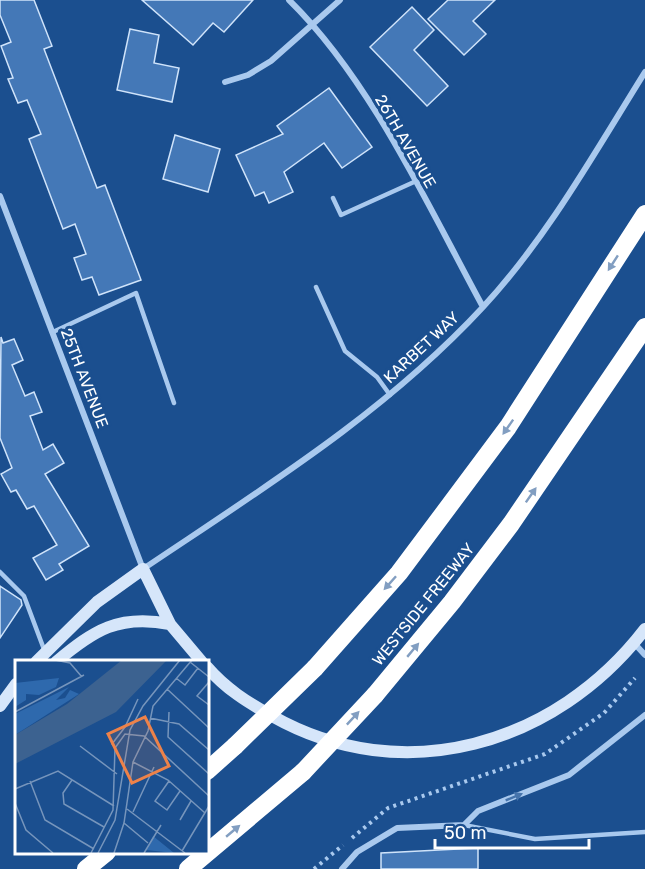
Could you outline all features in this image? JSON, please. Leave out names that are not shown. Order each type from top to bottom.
[{"type":"highway","points":[[208,770],[236,746],[315,668],[399,573],[508,427],[645,214]]},
{"type":"highway","name":"WESTSIDE FREEWAY","points":[[208,852],[303,772],[375,694],[452,602],[511,524],[645,327]]},
{"type":"highway","points":[[86,869],[105,854]]},
{"type":"highway","name":"WESTSIDE FREEWAY","points":[[188,869],[206,854]]},
{"type":"street","name":"26TH AVENUE","points":[[289,0],[313,23],[348,69],[483,307]]},
{"type":"street","points":[[225,82],[248,75],[271,61],[340,0]]},
{"type":"street","name":"KARBET WAY","points":[[143,569],[331,443],[390,394],[483,307],[552,219],[645,72]]},
{"type":"street","name":"25TH AVENUE","points":[[0,196],[143,569]]},
{"type":"street","points":[[38,660],[97,602],[143,569],[170,624],[200,660]]},
{"type":"street","points":[[58,660],[81,641],[110,624],[144,619],[170,624]]},
{"type":"street","points":[[208,668],[238,697],[292,727],[318,737],[372,750],[423,752],[457,748],[491,740],[547,716],[600,678],[634,643],[645,628]]},
{"type":"street","points":[[634,643],[645,655]]},
{"type":"street","points":[[0,706],[15,686]]},
{"type":"street","points":[[342,869],[357,852],[397,828],[464,825],[478,812],[570,775],[645,716]]},
{"type":"lane","points":[[333,198],[341,215],[414,182]]},
{"type":"lane","points":[[316,287],[345,351],[377,377],[390,394]]},
{"type":"lane","points":[[53,332],[136,293],[174,403]]},
{"type":"lane","points":[[0,572],[24,596],[45,652]]},
{"type":"lane","points":[[464,825],[535,839],[645,832]]},
{"type":"path","points":[[314,869],[388,808],[545,754],[604,713],[635,678]]},
{"type":"building","points":[[0,0],[34,0],[52,46],[44,49],[97,188],[105,185],[141,280],[99,295],[92,277],[82,280],[74,258],[86,254],[75,224],[63,229],[29,139],[41,134],[27,100],[18,103],[8,79],[13,78],[1,46],[11,42],[0,15]]},
{"type":"building","points":[[142,0],[253,0],[224,32],[213,23],[193,45]]},
{"type":"building","points":[[448,0],[495,0],[473,21],[486,34],[464,55],[428,19]]},
{"type":"building","points":[[412,7],[434,30],[414,50],[448,86],[427,106],[370,47]]},
{"type":"building","points":[[130,29],[159,35],[154,63],[179,68],[172,102],[117,90]]},
{"type":"building","points":[[329,88],[372,147],[342,168],[324,143],[284,172],[293,192],[269,203],[264,192],[255,196],[236,155],[283,134],[277,126]]},
{"type":"building","points":[[175,135],[220,149],[208,192],[163,179]]},
{"type":"building","points":[[1,337],[3,343],[14,339],[23,360],[12,365],[25,396],[34,392],[42,412],[30,416],[43,450],[53,444],[64,463],[45,474],[89,546],[59,564],[63,570],[46,580],[33,558],[57,545],[34,506],[27,509],[16,490],[11,492],[1,474],[12,468],[0,438]]},
{"type":"building","points":[[0,586],[21,600],[22,605],[0,638]]},
{"type":"building","points":[[478,848],[478,869],[381,869],[381,853]]}]
